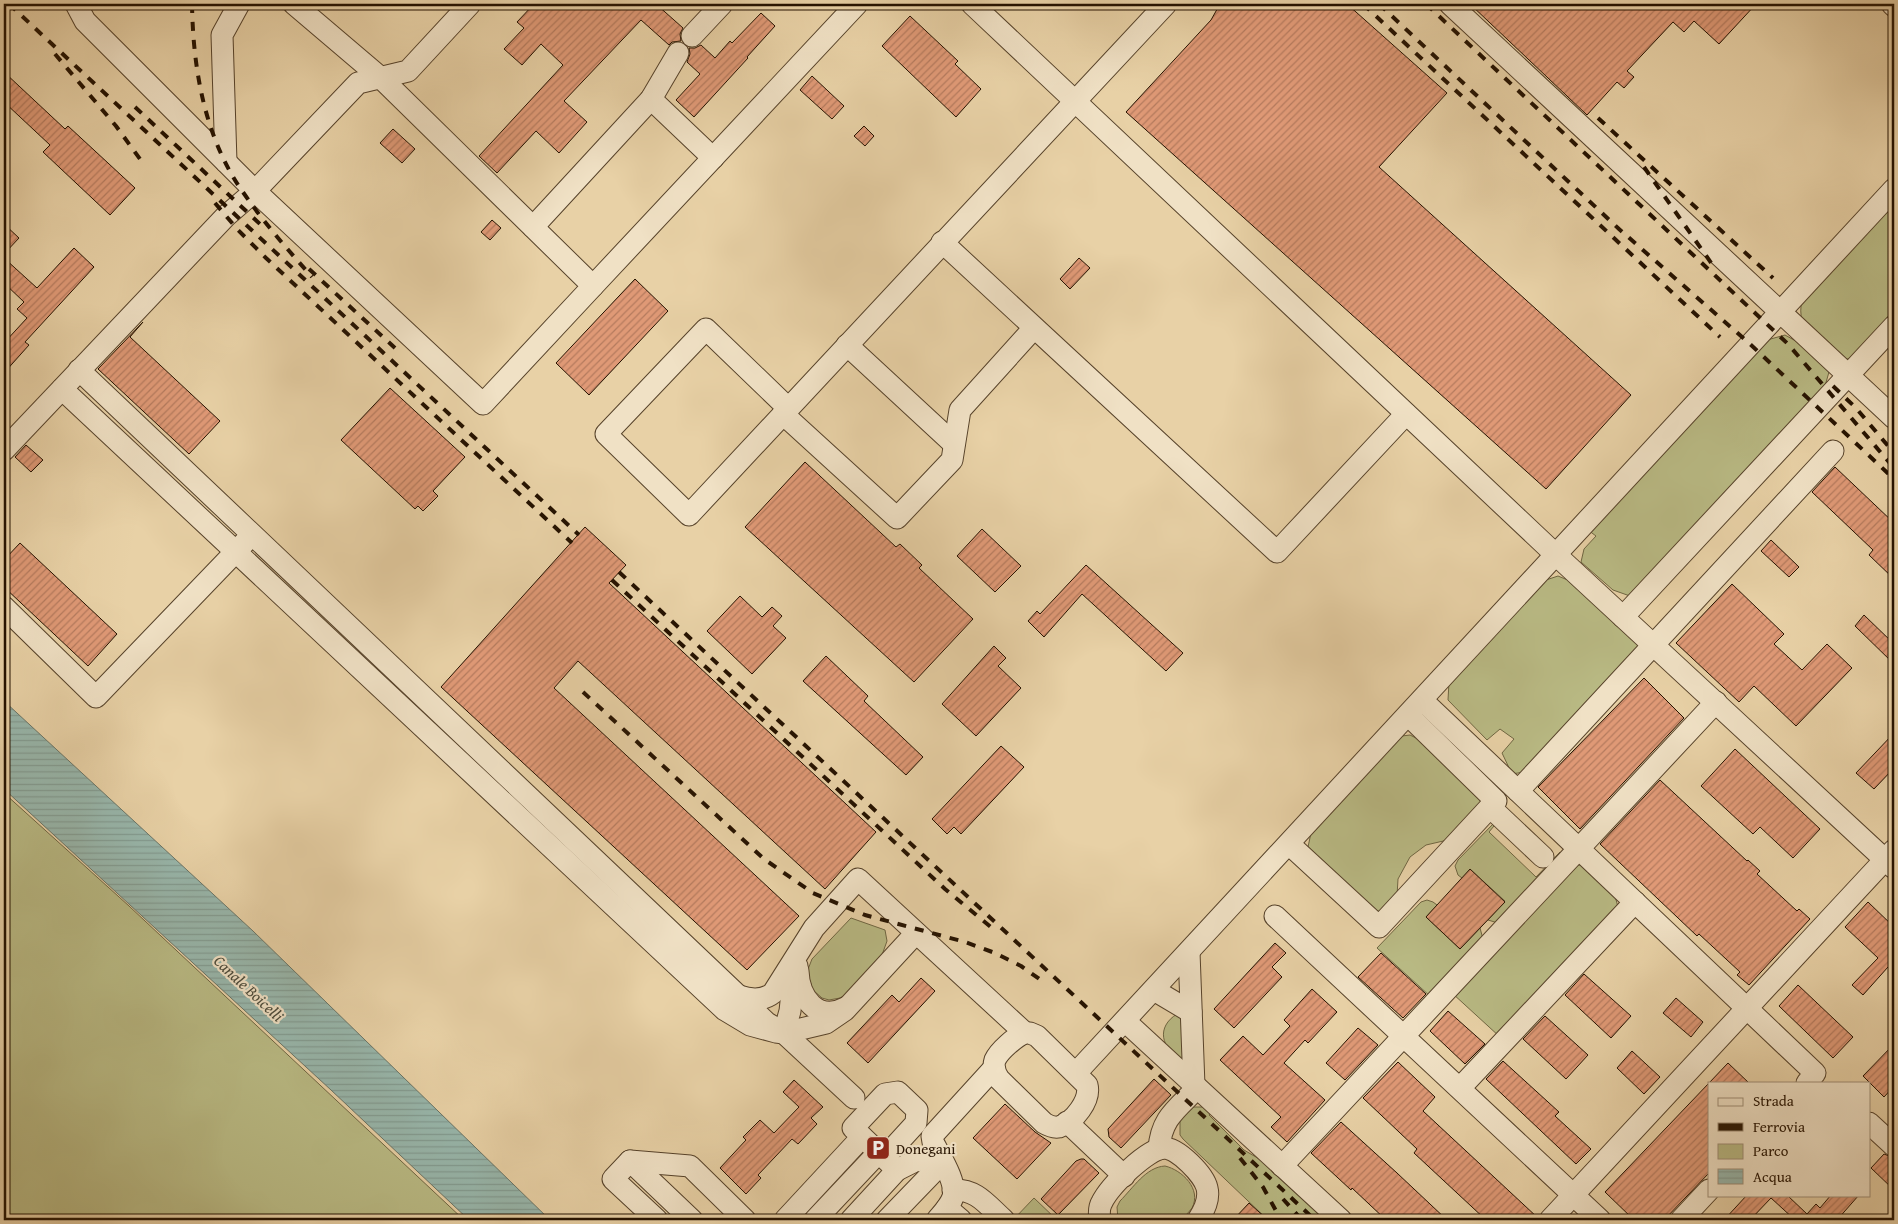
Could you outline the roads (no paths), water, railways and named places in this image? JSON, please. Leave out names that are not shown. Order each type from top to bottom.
[{"type":"street","points":[[76,4],[85,21],[254,190],[483,404],[857,4]]},
{"type":"street","points":[[226,162],[222,35],[239,4]]},
{"type":"street","points":[[294,4],[381,78],[593,286]]},
{"type":"street","points":[[4,450],[226,216],[254,190],[358,83],[408,71],[470,4]]},
{"type":"street","points":[[692,36],[722,4]]},
{"type":"street","points":[[972,4],[1555,554],[1891,859],[1747,1008],[1550,1220]]},
{"type":"street","points":[[1034,328],[960,410],[952,460],[898,518],[785,411],[706,329],[606,434],[689,515],[785,411],[1074,100],[1166,4]]},
{"type":"street","points":[[1450,4],[1894,418]]},
{"type":"street","points":[[534,227],[651,99],[678,53]]},
{"type":"street","points":[[651,99],[713,158]]},
{"type":"street","points":[[1076,1073],[1894,189]]},
{"type":"street","points":[[942,242],[1277,552],[1406,414]]},
{"type":"street","points":[[1623,617],[1894,326]]},
{"type":"street","points":[[847,345],[954,444]]},
{"type":"street","points":[[79,370],[739,996],[768,1023],[784,1032],[854,1098]]},
{"type":"street","points":[[62,389],[725,1010],[739,1019],[758,1028],[784,1032],[826,1022],[847,1007],[916,933]]},
{"type":"street","points":[[1518,791],[1833,451]]},
{"type":"street","points":[[4,607],[96,697],[252,534]]},
{"type":"street","points":[[1282,1166],[1716,702]]},
{"type":"street","points":[[1415,707],[1518,791],[1747,1008],[1816,1080]]},
{"type":"street","points":[[1289,844],[1379,927],[1496,801],[1415,707]]},
{"type":"street","points":[[1490,807],[1542,858]]},
{"type":"street","points":[[739,996],[753,1000],[768,997],[774,993],[801,954],[820,921],[858,879],[1024,1033]]},
{"type":"street","points":[[1460,1088],[1635,902]]},
{"type":"street","points":[[1275,916],[1600,1220]]},
{"type":"street","points":[[1159,1149],[1164,1124],[1196,1087],[1189,952]]},
{"type":"street","points":[[784,1032],[790,1011],[793,983],[801,954]]},
{"type":"street","points":[[801,954],[800,986],[811,1005],[830,1013],[838,1012],[847,1007]]},
{"type":"street","points":[[1154,990],[1191,1012]]},
{"type":"street","points":[[1124,1021],[1341,1220]]},
{"type":"street","points":[[1030,1032],[1037,1036],[1076,1073],[1087,1085],[1087,1096],[1081,1108],[1059,1127],[1049,1126],[998,1075],[995,1060],[1015,1038],[1030,1032]]},
{"type":"street","points":[[887,1220],[917,1189],[939,1151],[998,1075]]},
{"type":"street","points":[[851,1220],[887,1160],[916,1123],[917,1110],[898,1092],[885,1094],[853,1128],[887,1160],[915,1161],[939,1151]]},
{"type":"street","points":[[1067,1122],[1124,1176]]},
{"type":"street","points":[[1870,1123],[1894,1146]]},
{"type":"street","points":[[785,1220],[862,1137]]},
{"type":"street","points":[[1100,1220],[1099,1210],[1101,1202],[1124,1176],[1142,1158],[1154,1150],[1168,1148],[1181,1156],[1204,1180],[1207,1187],[1207,1203],[1198,1220]]},
{"type":"street","points":[[939,1151],[949,1174],[947,1211]]},
{"type":"street","points":[[815,1220],[887,1160]]},
{"type":"street","points":[[630,1161],[690,1166],[741,1218]]},
{"type":"street","points":[[630,1161],[613,1179],[657,1220]]},
{"type":"street","points":[[630,1161],[692,1220]]},
{"type":"street","points":[[1681,1220],[1708,1191]]},
{"type":"street","points":[[947,1211],[970,1192],[997,1218]]},
{"type":"water","name":"Canale Boicelli","points":[[4,701],[253,931],[550,1220],[469,1220],[331,1090],[4,789]]},
{"type":"railway","points":[[9,4],[579,535]]},
{"type":"railway","points":[[192,4],[195,54],[199,79],[204,104],[220,151],[231,174],[253,206],[312,277]]},
{"type":"railway","points":[[1363,4],[1720,337]]},
{"type":"railway","points":[[1379,4],[1619,229],[1750,344],[1894,479]]},
{"type":"railway","points":[[1426,4],[1788,344],[1894,468]]},
{"type":"railway","points":[[55,54],[116,126],[140,159]]},
{"type":"railway","points":[[135,107],[261,225]]},
{"type":"railway","points":[[1598,118],[1773,278]]},
{"type":"railway","points":[[1644,167],[1714,267]]},
{"type":"railway","points":[[215,203],[266,258],[572,543]]},
{"type":"railway","points":[[309,269],[395,348]]},
{"type":"railway","points":[[1833,386],[1856,408],[1894,453]]},
{"type":"railway","points":[[619,572],[1315,1220]]},
{"type":"railway","points":[[612,580],[945,889],[992,928]]},
{"type":"railway","points":[[583,692],[764,859],[813,893],[865,915],[965,942],[995,953],[1021,966],[1045,983]]},
{"type":"railway","points":[[1240,1158],[1263,1187],[1281,1220]]},
{"type":"railway","points":[[1283,1199],[1302,1220]]},
{"type":"place","name":"Donegani","points":[[878,1148]]}]
